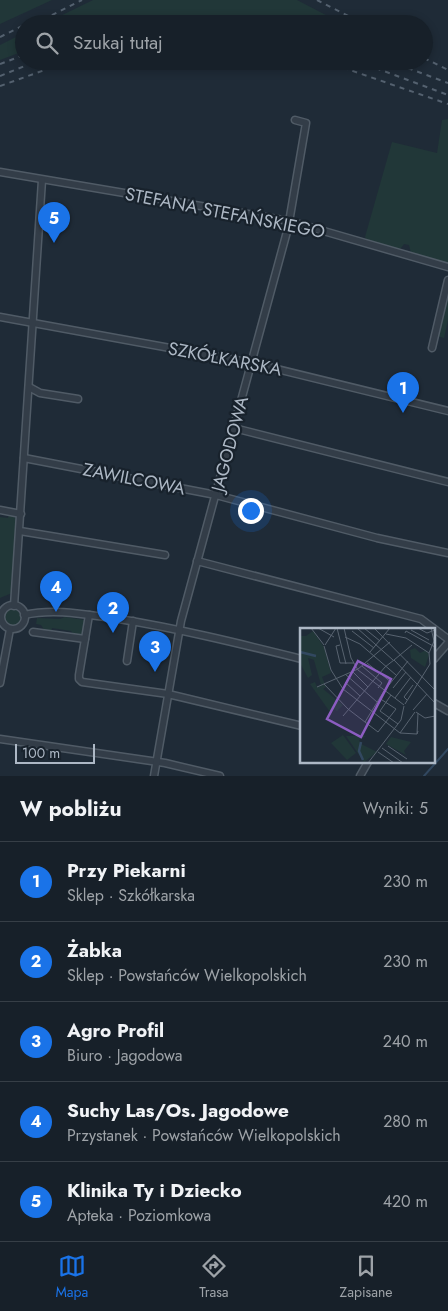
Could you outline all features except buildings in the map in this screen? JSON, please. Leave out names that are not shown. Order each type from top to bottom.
[{"type":"street","name":"JAGODOWA","points":[[154,776],[180,629],[289,221],[306,123],[295,120]]},
{"type":"street","name":"STEFANA STEFAŃSKIEGO","points":[[0,172],[289,221],[448,267]]},
{"type":"street","points":[[14,606],[42,180]]},
{"type":"street","points":[[432,348],[448,280]]},
{"type":"street","name":"SZKÓŁKARSKA","points":[[0,317],[252,363],[448,411]]},
{"type":"street","points":[[29,387],[40,393],[78,400]]},
{"type":"street","points":[[28,396],[40,393]]},
{"type":"street","points":[[234,428],[448,482]]},
{"type":"street","name":"ZAWILCOWA","points":[[24,458],[216,495],[377,538],[448,553]]},
{"type":"street","points":[[0,510],[21,514]]},
{"type":"street","points":[[20,531],[165,555]]},
{"type":"street","points":[[197,561],[421,619],[432,628]]},
{"type":"street","points":[[14,606],[20,608],[24,616],[21,626],[10,629],[3,624],[0,618],[5,609],[14,606]]},
{"type":"street","points":[[24,616],[56,612],[89,615],[180,629],[300,659]]},
{"type":"street","points":[[89,615],[79,675],[79,679],[82,682],[168,694],[300,726]]},
{"type":"street","points":[[128,661],[133,622]]},
{"type":"street","points":[[0,683],[10,629]]},
{"type":"street","points":[[436,631],[448,641],[436,657]]},
{"type":"street","points":[[33,632],[85,639]]},
{"type":"street","points":[[436,704],[448,711]]},
{"type":"street","points":[[0,739],[157,761],[220,776]]},
{"type":"street","points":[[360,776],[367,764]]},
{"type":"green space","points":[[0,0],[52,0],[20,15],[15,15],[15,17],[0,24]]},
{"type":"green space","points":[[93,0],[297,0],[326,15],[62,15]]},
{"type":"green space","points":[[15,38],[15,54],[0,60],[0,45]]},
{"type":"green space","points":[[448,119],[448,264],[411,253],[409,245],[404,244],[401,248],[396,249],[367,240],[365,237],[392,142],[437,153],[442,120]]},
{"type":"green space","points":[[446,299],[448,299],[448,320],[444,338],[437,336]]},
{"type":"green space","points":[[9,514],[17,519],[12,593],[0,598],[0,517],[8,518]]},
{"type":"green space","points":[[13,608],[19,611],[22,617],[19,623],[13,626],[7,623],[4,617],[7,611]]},
{"type":"green space","points":[[65,617],[85,620],[83,634],[75,636],[71,631],[52,628],[51,633],[45,631],[41,625],[36,624],[37,618],[60,619]]},
{"type":"waterway","points":[[436,762],[448,749]]},
{"type":"waterway","points":[[424,776],[435,764]]},
{"type":"railway","points":[[52,15],[82,0]]},
{"type":"railway","points":[[317,0],[346,15]]},
{"type":"railway","points":[[0,37],[15,30]]},
{"type":"railway","points":[[0,64],[15,58]]},
{"type":"railway","points":[[433,62],[448,70]]},
{"type":"railway","points":[[0,76],[15,70]]},
{"type":"railway","points":[[0,86],[45,70]]},
{"type":"railway","points":[[350,70],[448,104]]},
{"type":"railway","points":[[381,70],[448,95]]},
{"type":"railway","points":[[413,70],[448,83]]},
{"type":"place","name":"Klinika Ty i Dziecko","points":[[54,243]]},
{"type":"place","name":"Przy Piekarni","points":[[403,413]]},
{"type":"place","name":"Suchy Las/Os. Jagodowe","points":[[56,612]]},
{"type":"place","name":"Żabka","points":[[113,633]]},
{"type":"place","name":"Agro Profil","points":[[155,672]]}]
